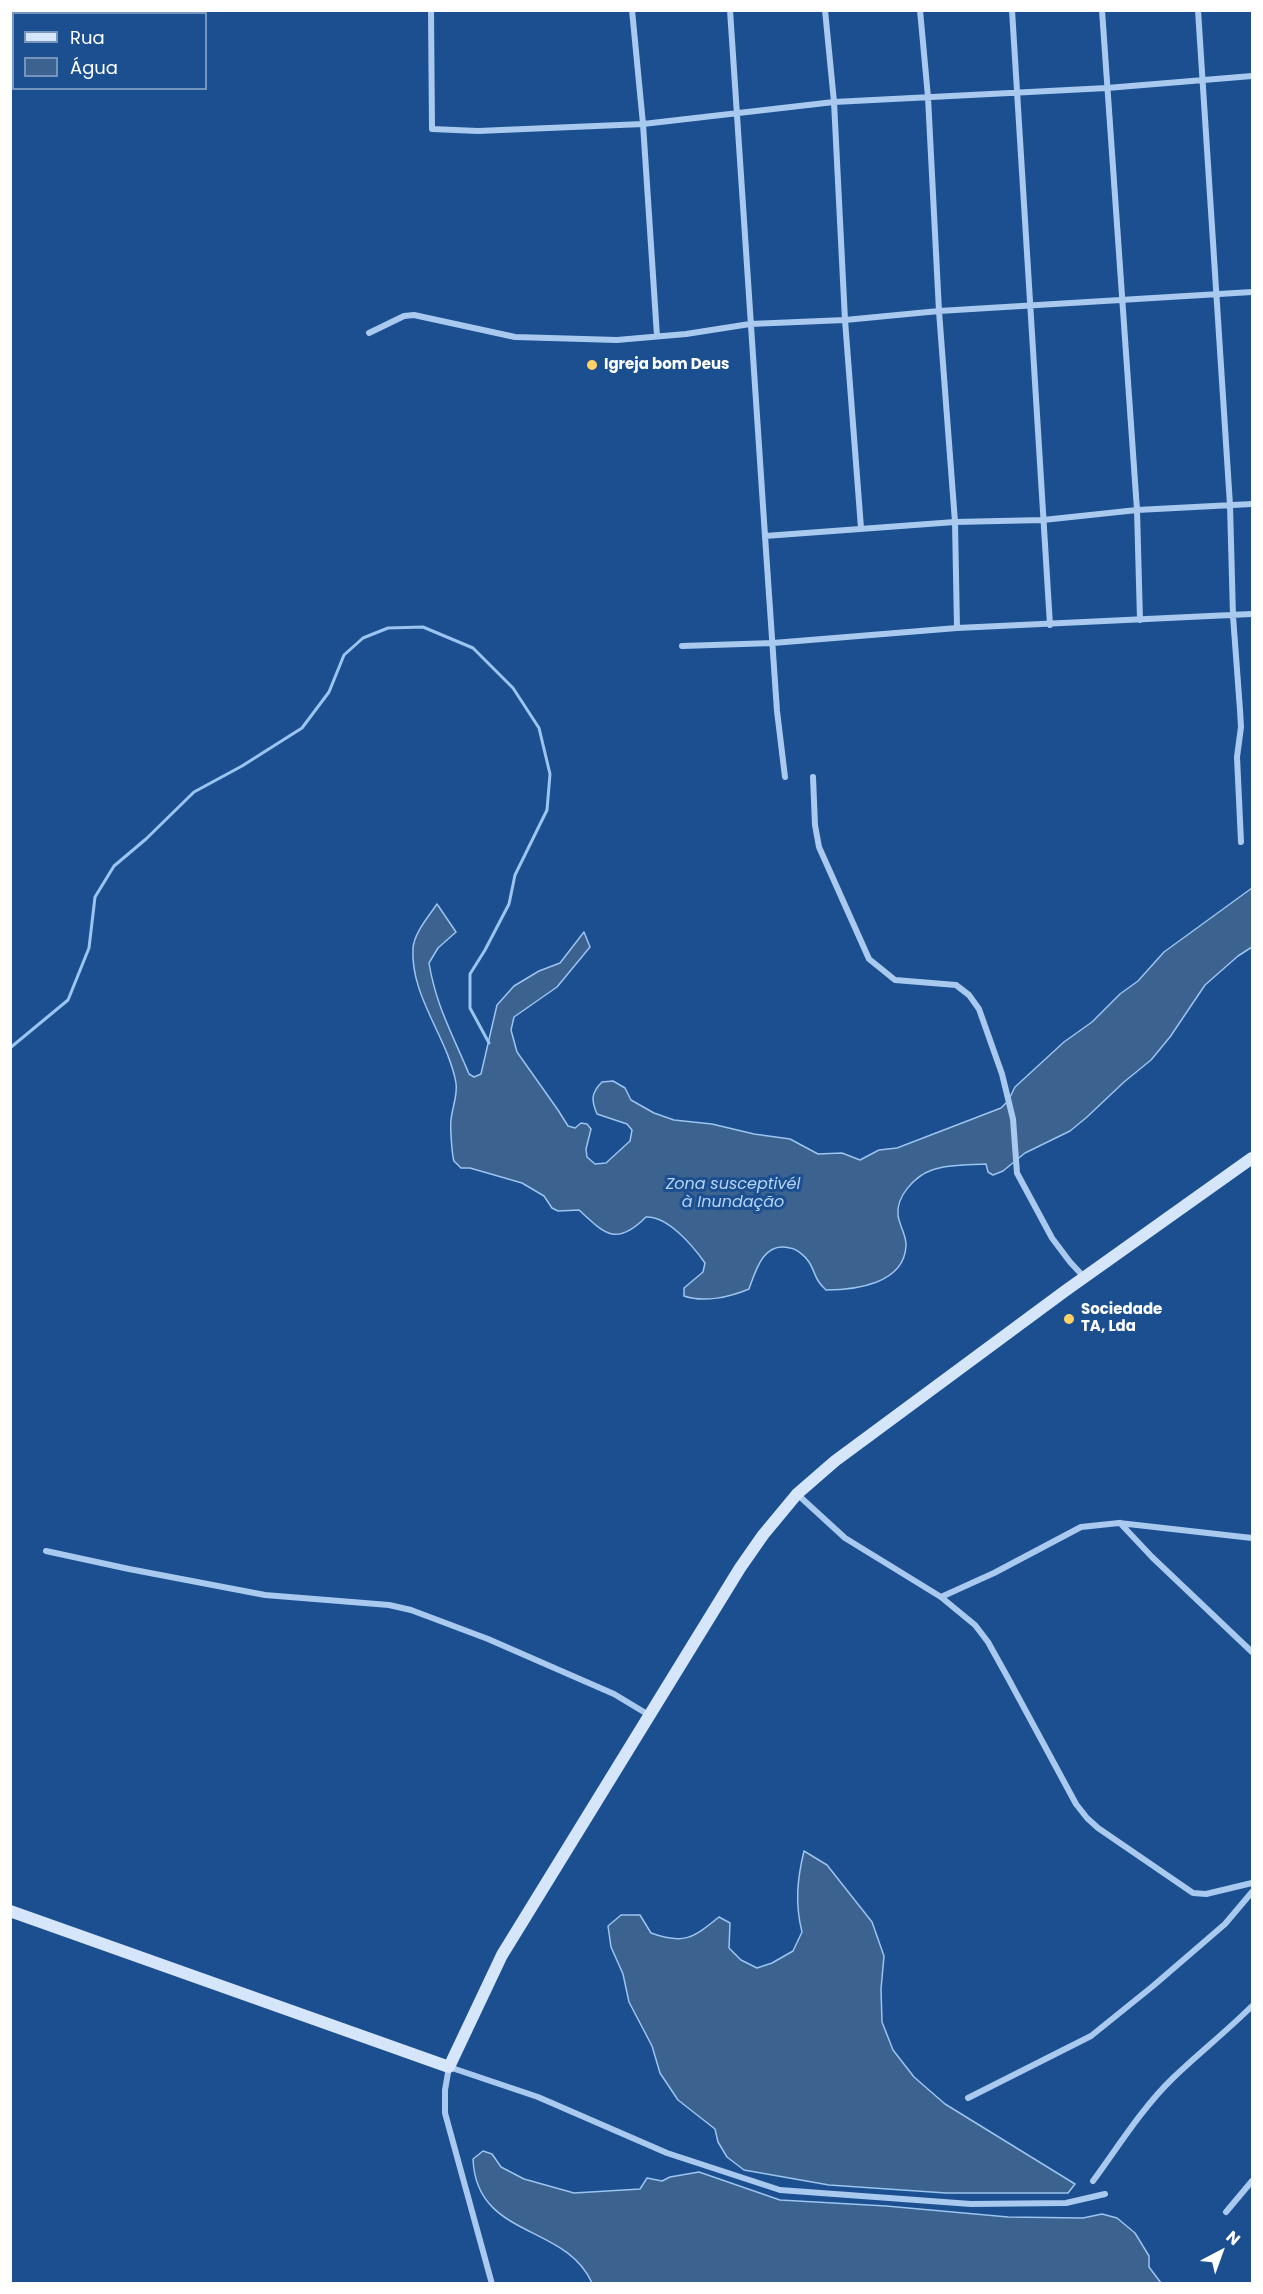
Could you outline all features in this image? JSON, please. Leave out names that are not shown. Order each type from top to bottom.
[{"type":"main road","points":[[10,1911],[449,2067],[502,1955],[740,1568],[763,1535],[797,1494],[835,1461],[1084,1277],[1252,1158]]},
{"type":"street","points":[[431,10],[432,129],[478,131],[643,124],[834,102],[1107,88],[1252,76]]},
{"type":"street","points":[[632,10],[643,124],[657,336]]},
{"type":"street","points":[[730,10],[777,711],[785,777]]},
{"type":"street","points":[[825,10],[834,102],[845,320],[861,528]]},
{"type":"street","points":[[920,10],[928,97],[939,311],[955,522],[957,628]]},
{"type":"street","points":[[1012,10],[1050,625]]},
{"type":"street","points":[[1102,10],[1137,510],[1140,620]]},
{"type":"street","points":[[1197,10],[1230,505],[1233,616],[1241,727],[1237,757],[1241,842]]},
{"type":"street","points":[[369,333],[404,316],[414,315],[530,338],[617,340],[750,324],[845,320],[939,311],[1252,292]]},
{"type":"street","points":[[765,536],[955,522],[1043,520],[1137,510],[1252,504]]},
{"type":"street","points":[[682,646],[773,643],[957,628],[1252,614]]},
{"type":"street","points":[[813,777],[815,825],[819,847],[869,960],[895,980],[956,985],[969,995],[980,1009],[1002,1074],[1012,1119],[1017,1173],[1052,1238],[1084,1277]]},
{"type":"street","points":[[797,1494],[845,1538],[941,1597],[975,1625],[988,1642],[1076,1804],[1087,1818],[1174,1882],[1193,1893],[1206,1894],[1252,1883]]},
{"type":"street","points":[[941,1597],[994,1573],[1081,1527],[1119,1523],[1252,1538]]},
{"type":"street","points":[[1119,1523],[1252,1652]]},
{"type":"street","points":[[46,1551],[265,1595],[388,1605],[411,1610],[488,1639],[614,1694],[649,1715]]},
{"type":"street","points":[[968,2098],[1091,2036],[1225,1924],[1252,1892]]},
{"type":"street","points":[[1093,2181],[1140,2117],[1172,2079],[1223,2035],[1252,2006]]},
{"type":"street","points":[[492,2283],[445,2113],[444,2102],[449,2067],[538,2097],[668,2153],[780,2190],[971,2204],[1066,2203],[1105,2194]]},
{"type":"street","points":[[1226,2212],[1252,2181]]},
{"type":"water","name":"Zona susceptivél à Inundação","points":[[1252,888],[1252,947],[1238,956],[1205,985],[1170,1037],[1151,1060],[1070,1131],[1025,1153],[1003,1171],[993,1175],[988,1172],[986,1164],[959,1165],[938,1168],[919,1177],[903,1194],[898,1208],[906,1242],[903,1259],[897,1269],[876,1282],[864,1286],[826,1290],[819,1283],[803,1255],[793,1249],[781,1247],[767,1253],[762,1258],[749,1289],[717,1298],[700,1299],[684,1296],[684,1288],[703,1272],[705,1263],[679,1233],[663,1221],[646,1217],[627,1232],[611,1234],[579,1210],[558,1211],[552,1208],[544,1196],[522,1183],[470,1168],[461,1168],[454,1161],[451,1123],[456,1083],[452,1066],[423,1000],[414,966],[413,948],[416,936],[437,904],[456,932],[438,948],[429,963],[432,979],[451,1033],[469,1074],[474,1077],[481,1074],[497,1005],[514,986],[539,971],[560,963],[584,932],[590,947],[557,987],[514,1017],[511,1030],[517,1052],[568,1126],[575,1128],[581,1123],[587,1124],[591,1129],[586,1149],[587,1157],[595,1164],[606,1163],[630,1141],[632,1130],[627,1124],[597,1114],[594,1105],[593,1097],[598,1086],[602,1082],[613,1081],[625,1088],[631,1100],[654,1113],[674,1120],[712,1124],[754,1134],[790,1139],[818,1154],[842,1153],[860,1160],[879,1150],[897,1148],[1001,1108],[1008,1101],[1015,1087],[1064,1042],[1092,1022],[1120,994],[1138,981],[1164,952]]},
{"type":"water","points":[[804,1851],[827,1865],[872,1922],[884,1956],[881,1989],[882,2022],[893,2050],[914,2077],[945,2104],[1075,2184],[1068,2193],[946,2193],[829,2185],[744,2170],[727,2157],[718,2142],[715,2129],[678,2100],[660,2073],[652,2046],[629,2002],[623,1974],[611,1947],[608,1926],[621,1915],[640,1915],[651,1933],[680,1939],[695,1934],[719,1917],[730,1923],[729,1948],[741,1960],[757,1968],[772,1963],[793,1951],[802,1932],[798,1912],[798,1892]]},
{"type":"water","points":[[483,2151],[492,2154],[501,2167],[524,2179],[574,2193],[640,2189],[647,2178],[662,2181],[670,2177],[699,2172],[780,2200],[886,2206],[1008,2217],[1083,2218],[1102,2214],[1117,2218],[1135,2233],[1149,2256],[1149,2267],[1161,2283],[592,2283],[580,2264],[563,2250],[505,2218],[489,2204],[478,2185],[473,2159]]},
{"type":"waterway","points":[[10,1048],[68,1000],[89,948],[95,897],[114,866],[146,839],[194,792],[242,766],[302,728],[329,692],[344,655],[363,638],[388,628],[423,627],[473,648],[513,688],[539,728],[550,774],[547,810],[515,875],[509,904],[470,974],[470,1008],[489,1043]]},
{"type":"place","name":"Igreja bom Deus","points":[[592,365]]},
{"type":"place","name":"Sociedade TA, Lda","points":[[1069,1319]]}]
